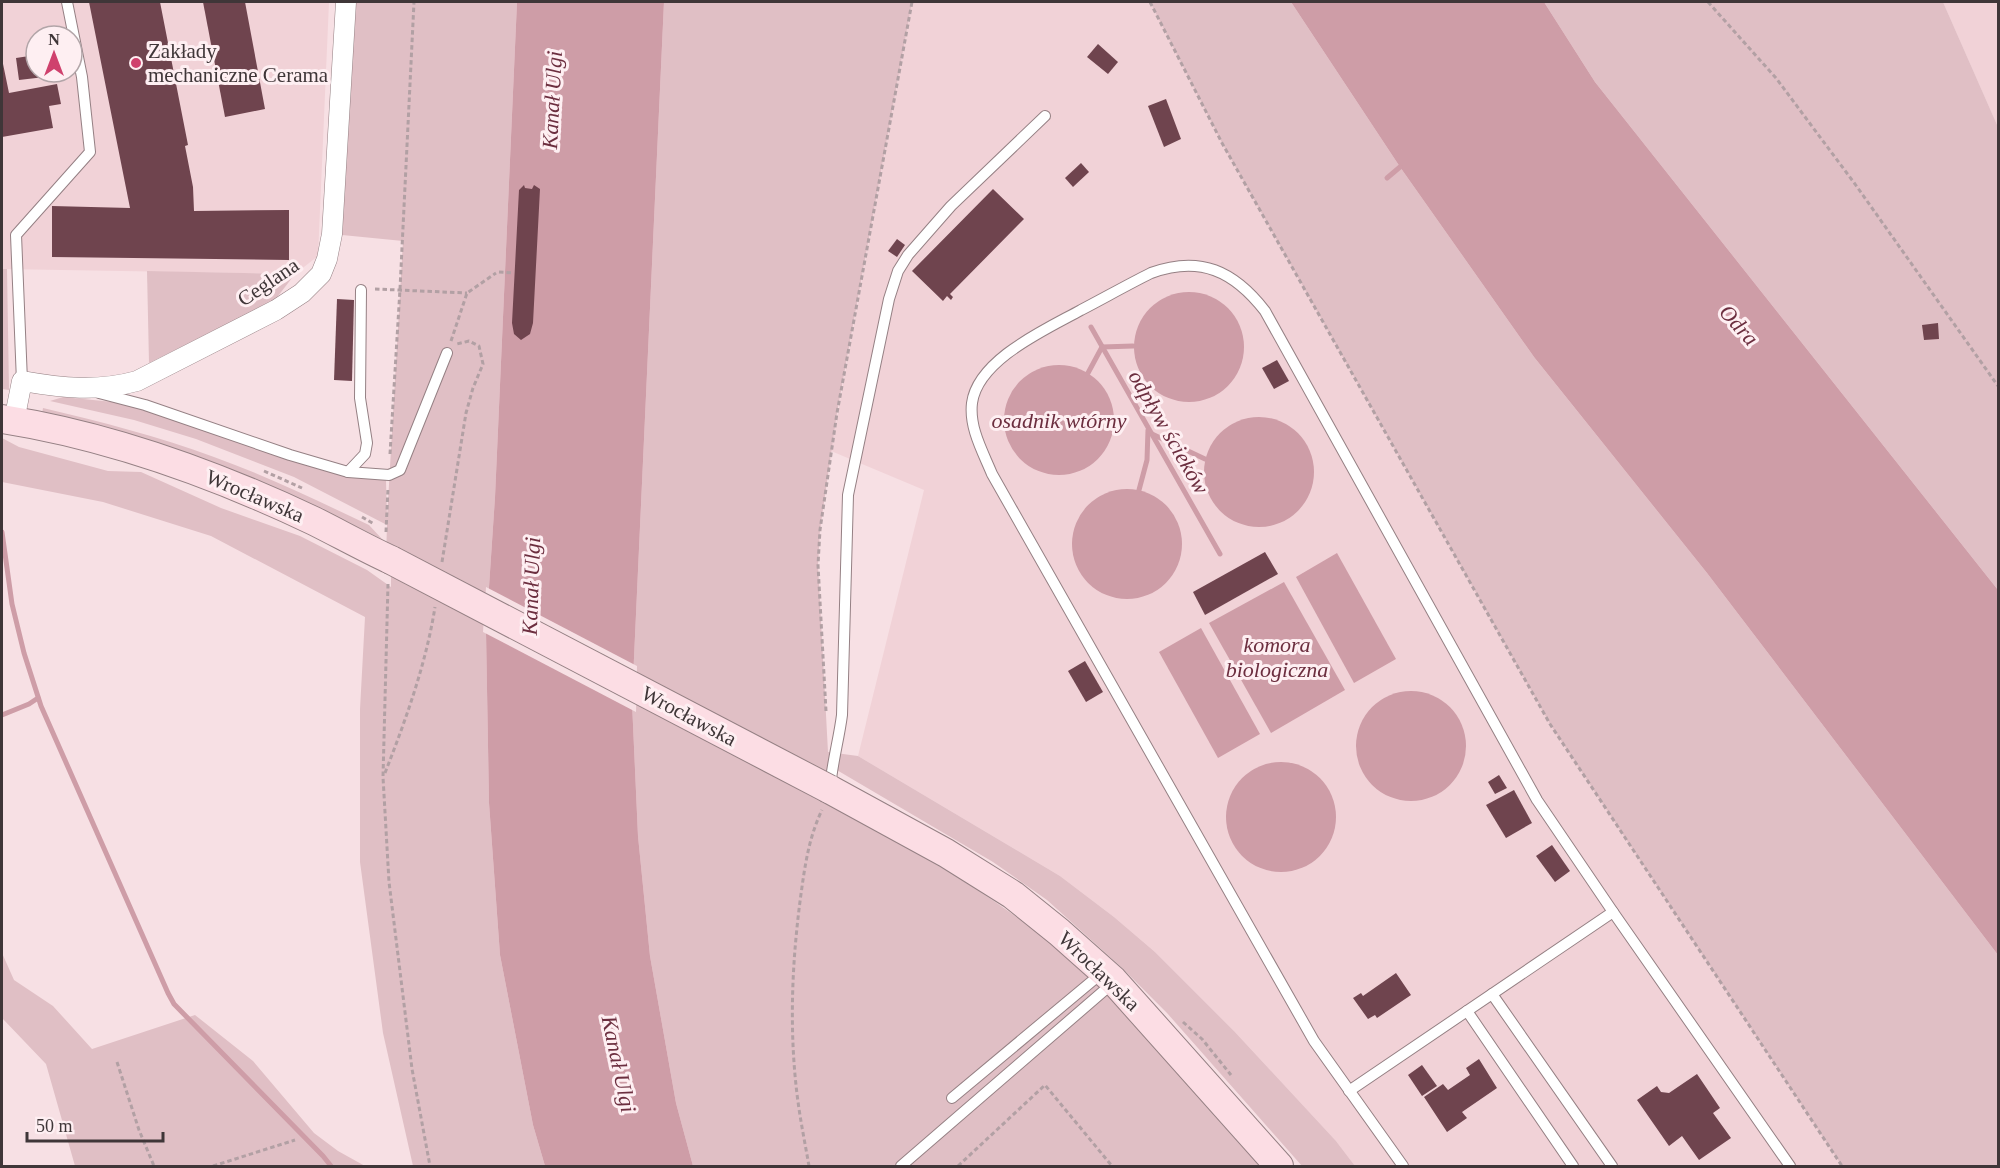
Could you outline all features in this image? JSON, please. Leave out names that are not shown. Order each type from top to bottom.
[{"type":"main road","name":"Wrocławska","points":[[8,420],[110,442],[167,460],[312,520],[828,795],[946,853],[1013,895],[1109,977],[1280,1167]]},
{"type":"street","name":"Ceglana","points":[[22,381],[82,389],[115,387],[137,381],[276,310],[302,292],[321,274],[327,259],[332,234],[346,2]]},
{"type":"street","points":[[8,420],[22,381]]},
{"type":"lane","points":[[22,381],[16,235],[90,152],[82,76],[67,2]]},
{"type":"lane","points":[[828,795],[832,762],[840,738],[842,714],[848,495],[889,299],[895,280],[908,255],[951,206],[1045,116]]},
{"type":"lane","points":[[1403,1167],[1314,1041],[1277,979],[992,474],[977,439],[972,403],[978,386],[988,371],[1017,346],[1150,273],[1168,267],[1198,265],[1211,268],[1238,283],[1253,296],[1271,321],[1537,800],[1790,1167]]},
{"type":"lane","points":[[348,471],[365,454],[367,443],[360,398],[361,290]]},
{"type":"lane","points":[[82,389],[145,405],[348,471],[389,476],[400,470],[447,353]]},
{"type":"lane","points":[[1349,1091],[1613,912]]},
{"type":"lane","points":[[952,1098],[1109,977]]},
{"type":"lane","points":[[901,1167],[1109,977]]},
{"type":"lane","points":[[1492,994],[1612,1167]]},
{"type":"lane","points":[[1467,1011],[1573,1167]]},
{"type":"path","points":[[414,2],[389,476],[383,777],[389,882],[397,956],[411,1069],[430,1167]]},
{"type":"path","points":[[826,721],[818,565],[820,530],[837,413],[912,2]]},
{"type":"path","points":[[1150,2],[1228,153],[1550,724],[1842,1167]]},
{"type":"path","points":[[1708,2],[1776,78],[1855,184],[1998,386]]},
{"type":"path","points":[[447,353],[467,293],[497,272],[514,273]]},
{"type":"path","points":[[361,290],[400,289],[467,293]]},
{"type":"path","points":[[441,570],[466,413],[483,363],[479,346],[469,341],[457,344],[447,353]]},
{"type":"path","points":[[383,777],[405,721],[432,628],[435,605]]},
{"type":"path","points":[[809,1167],[797,1095],[794,1055],[794,976],[798,915],[807,856],[816,823],[828,795]]},
{"type":"path","points":[[117,1062],[139,1130],[154,1167]]},
{"type":"path","points":[[958,1167],[1046,1085],[1112,1167]]},
{"type":"path","points":[[213,1167],[295,1140]]},
{"type":"shaded area","points":[[2,2],[329,2],[318,256],[295,274],[2,269]]},
{"type":"shaded area","points":[[346,2],[517,2],[495,497],[486,632],[489,803],[500,955],[533,1125],[545,1166],[413,1166],[383,1033],[360,862],[360,709],[365,617],[211,536],[103,502],[2,482],[2,438],[19,447],[108,471],[141,472],[221,508],[300,536],[367,570],[391,587],[391,560],[386,558],[387,525],[294,477],[196,439],[134,420],[50,401],[63,397],[113,402],[165,415],[333,472],[386,480],[387,519],[403,241],[332,234]]},
{"type":"shaded area","points":[[664,2],[912,2],[837,413],[820,530],[818,565],[828,752],[858,756],[1060,876],[1114,917],[1155,952],[1234,1031],[1336,1141],[1355,1166],[1302,1166],[1167,1013],[1121,967],[1047,900],[993,862],[830,766],[826,801],[935,863],[1039,933],[1102,988],[1263,1166],[693,1166],[676,1103],[650,956],[638,836],[632,702]]},
{"type":"shaded area","points":[[912,2],[1150,2],[1222,143],[1550,724],[1842,1166],[1355,1166],[1336,1141],[1234,1031],[1155,952],[1114,917],[1060,876],[858,756],[924,490],[831,451]]},
{"type":"shaded area","points":[[1150,2],[1291,2],[1400,167],[1534,357],[1707,573],[1998,955],[1998,1166],[1842,1166],[1550,724],[1222,143]]},
{"type":"shaded area","points":[[1544,2],[1943,2],[1998,127],[1998,590],[1595,82]]},
{"type":"shaded area","points":[[1943,2],[1998,2],[1998,127]]},
{"type":"shaded area","points":[[2,269],[7,269],[9,390],[2,389]]},
{"type":"shaded area","points":[[147,271],[295,274],[275,300],[149,363]]},
{"type":"shaded area","points":[[43,408],[151,436],[234,464],[369,525],[382,539],[294,496],[215,464],[42,414]]},
{"type":"shaded area","points":[[2,953],[14,980],[53,1006],[92,1049],[195,1015],[253,1061],[314,1133],[338,1151],[365,1166],[75,1166],[46,1064],[2,1018]]},
{"type":"water","name":"Kanał Ulgi","points":[[517,2],[664,2],[632,702],[638,836],[650,956],[676,1103],[693,1166],[545,1166],[533,1125],[500,955],[489,803],[486,632],[495,497]]},
{"type":"water","name":"Odra","points":[[1291,2],[1544,2],[1595,82],[1998,590],[1998,955],[1707,573],[1534,357],[1400,167]]},
{"type":"water","name":"osadnik wtórny","points":[[1189,292],[1210,296],[1228,308],[1240,326],[1244,347],[1240,368],[1228,386],[1210,398],[1189,402],[1168,398],[1150,386],[1138,368],[1134,347],[1138,326],[1150,308],[1168,296]]},
{"type":"water","name":"osadnik wtórny","points":[[1059,365],[1080,369],[1098,381],[1110,399],[1114,420],[1110,441],[1098,459],[1080,471],[1059,475],[1038,471],[1020,459],[1008,441],[1004,420],[1008,399],[1020,381],[1038,369]]},
{"type":"water","points":[[1259,417],[1280,421],[1298,433],[1310,451],[1314,472],[1310,493],[1298,511],[1280,523],[1259,527],[1238,523],[1220,511],[1208,493],[1204,472],[1208,451],[1220,433],[1238,421]]},
{"type":"water","name":"osadnik wtórny","points":[[1127,489],[1148,493],[1166,505],[1178,523],[1182,544],[1178,565],[1166,583],[1148,595],[1127,599],[1106,595],[1088,583],[1076,565],[1072,544],[1076,523],[1088,505],[1106,493]]},
{"type":"water","name":"komora biologiczna","points":[[1337,553],[1396,659],[1354,683],[1296,577]]},
{"type":"water","name":"komora biologiczna","points":[[1284,582],[1345,690],[1271,733],[1209,623]]},
{"type":"water","name":"komora biologiczna","points":[[1201,628],[1260,734],[1218,758],[1159,652]]},
{"type":"water","points":[[1411,691],[1432,695],[1450,707],[1462,725],[1466,746],[1462,767],[1450,785],[1432,797],[1411,801],[1390,797],[1372,785],[1360,767],[1356,746],[1360,725],[1372,707],[1390,695]]},
{"type":"water","points":[[1281,762],[1302,766],[1320,778],[1332,796],[1336,817],[1332,838],[1320,856],[1302,868],[1281,872],[1260,868],[1242,856],[1230,838],[1226,817],[1230,796],[1242,778],[1260,766]]},
{"type":"pier","points":[[486,587],[637,666],[636,712],[483,632]]},
{"type":"building","points":[[89,2],[160,2],[188,145],[185,146],[193,187],[194,211],[289,210],[289,260],[52,257],[52,206],[130,208]]},
{"type":"building","points":[[203,2],[245,2],[265,109],[225,117]]},
{"type":"building","points":[[1098,44],[1118,62],[1108,74],[1087,57]]},
{"type":"building","points":[[24,57],[24,79],[19,80],[16,58]]},
{"type":"building","points":[[2,59],[9,93],[57,84],[61,104],[49,106],[53,128],[2,137]]},
{"type":"building","points":[[1166,99],[1181,139],[1164,147],[1148,106]]},
{"type":"building","points":[[1081,163],[1089,172],[1073,187],[1065,178]]},
{"type":"building","points":[[524,185],[525,188],[532,189],[534,185],[540,189],[533,323],[530,334],[521,340],[514,334],[512,323],[519,190]]},
{"type":"building","points":[[993,189],[1024,219],[950,294],[953,297],[951,300],[947,296],[943,301],[912,271]]},
{"type":"building","points":[[897,239],[905,245],[897,257],[888,251]]},
{"type":"building","points":[[337,299],[354,300],[352,381],[334,380]]},
{"type":"building","points":[[1938,323],[1939,339],[1924,340],[1922,325]]},
{"type":"building","points":[[1277,360],[1289,381],[1274,389],[1262,368]]},
{"type":"building","points":[[1265,552],[1278,574],[1205,615],[1193,592]]},
{"type":"building","points":[[1085,661],[1103,692],[1086,702],[1068,671]]},
{"type":"building","points":[[1499,775],[1507,788],[1495,794],[1488,782]]},
{"type":"building","points":[[1514,790],[1532,823],[1506,838],[1486,805]]},
{"type":"building","points":[[1552,845],[1570,871],[1555,882],[1536,856]]},
{"type":"building","points":[[1396,973],[1411,995],[1377,1018],[1375,1015],[1368,1019],[1353,998],[1361,993],[1363,996]]},
{"type":"building","points":[[1479,1059],[1497,1088],[1462,1112],[1467,1118],[1447,1132],[1424,1097],[1443,1084],[1448,1090],[1470,1075],[1466,1068]]},
{"type":"building","points":[[1422,1065],[1437,1086],[1422,1096],[1408,1075]]},
{"type":"building","points":[[1697,1074],[1720,1108],[1713,1113],[1731,1138],[1699,1160],[1682,1136],[1669,1146],[1637,1100],[1657,1086],[1661,1092],[1669,1093]]},
{"type":"waterway","name":"odpływ ścieków","points":[[1387,178],[1400,167]]},
{"type":"waterway","name":"odpływ ścieków","points":[[1091,327],[1220,554]]},
{"type":"waterway","name":"odpływ ścieków","points":[[1088,373],[1102,347],[1133,346]]},
{"type":"waterway","points":[[1139,490],[1147,460],[1148,430]]},
{"type":"waterway","points":[[1152,434],[1205,459]]},
{"type":"waterway","points":[[2,532],[12,604],[24,653],[41,706],[168,993],[174,1004],[331,1166]]},
{"type":"waterway","points":[[2,715],[38,698]]},
{"type":"place","name":"Zakłady mechaniczne Cerama","points":[[136,63]]}]
